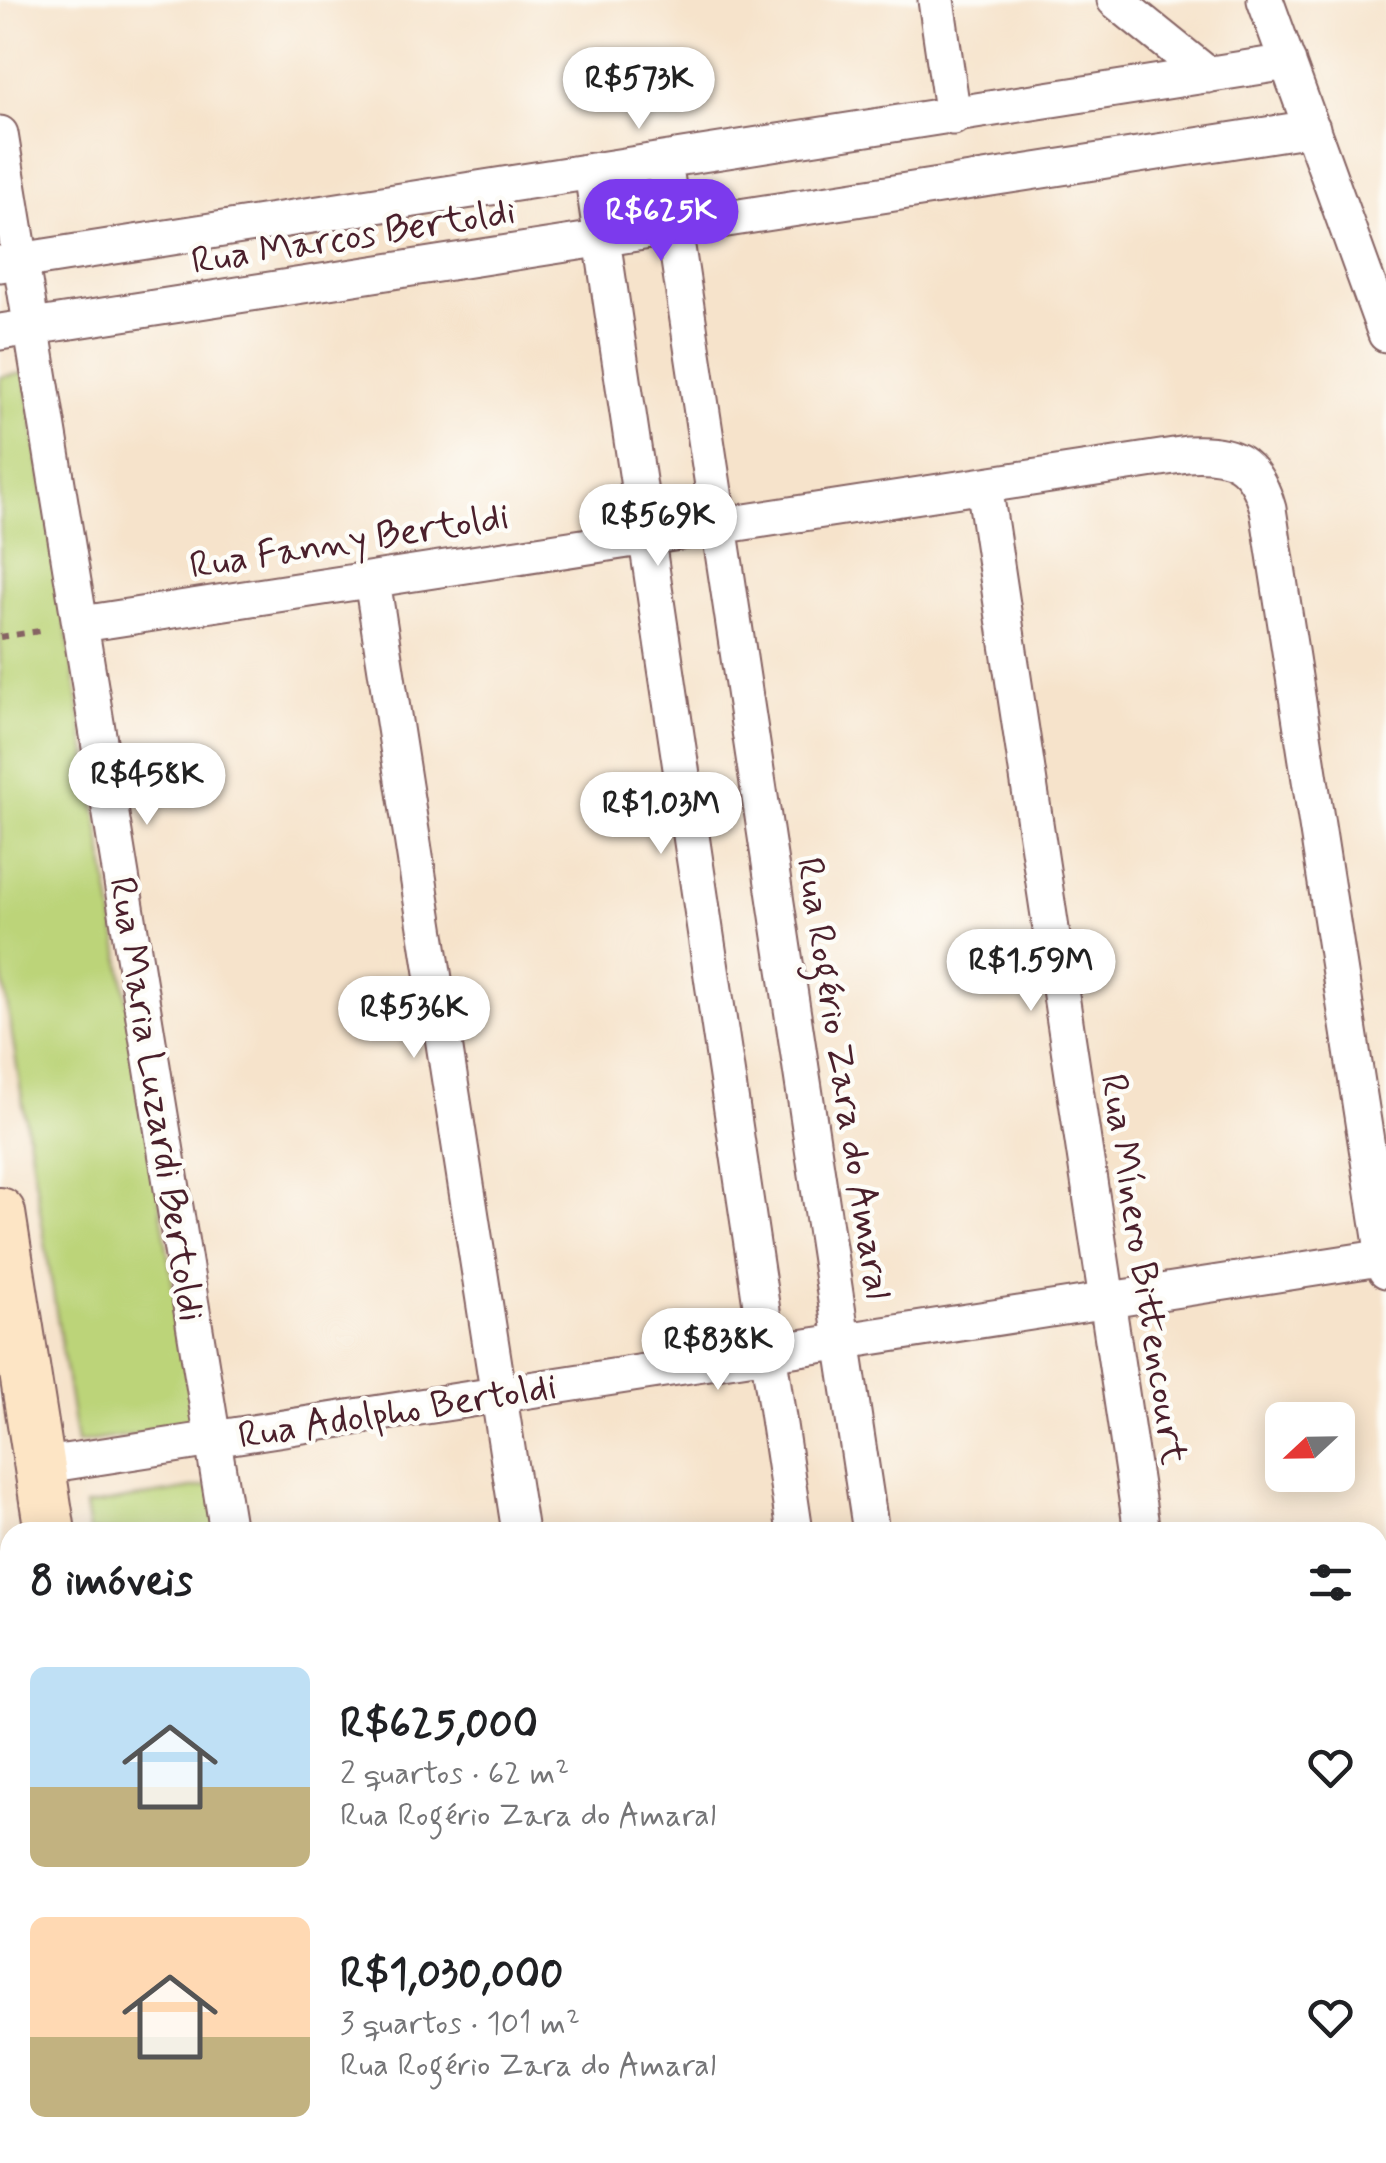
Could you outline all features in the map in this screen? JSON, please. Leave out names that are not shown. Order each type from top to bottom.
[{"type":"street","points":[[936,0],[953,117]]},
{"type":"street","points":[[1115,0],[1208,75]]},
{"type":"street","points":[[1265,0],[1386,334]]},
{"type":"street","name":"Rua Marcos Bertoldi","points":[[11,262],[1288,62]]},
{"type":"street","name":"Rua Marcos Bertoldi","points":[[17,330],[1312,128]]},
{"type":"street","name":"Rua Maria Luzardi Bertoldi","points":[[0,134],[17,330],[82,624],[226,1522]]},
{"type":"street","name":"Rua Rogério Zara do Amaral","points":[[664,161],[869,1522]]},
{"type":"street","points":[[592,172],[793,1522]]},
{"type":"street","name":"Rua Fanny Bertoldi","points":[[82,624],[1198,453],[1227,456],[1256,477],[1268,509],[1385,1261]]},
{"type":"street","name":"Rua Mínero Bittencourt","points":[[984,485],[1140,1522]]},
{"type":"street","points":[[372,580],[518,1522]]},
{"type":"street","points":[[0,1213],[20,1469],[45,1522]]},
{"type":"street","name":"Rua Adolpho Bertoldi","points":[[20,1469],[1107,1300],[1385,1261]]},
{"type":"path","points":[[0,637],[82,624]]},
{"type":"green space","points":[[25,373],[196,1426],[77,1443],[0,960],[0,377]]},
{"type":"green space","points":[[216,1484],[222,1522],[87,1522],[85,1506]]}]
